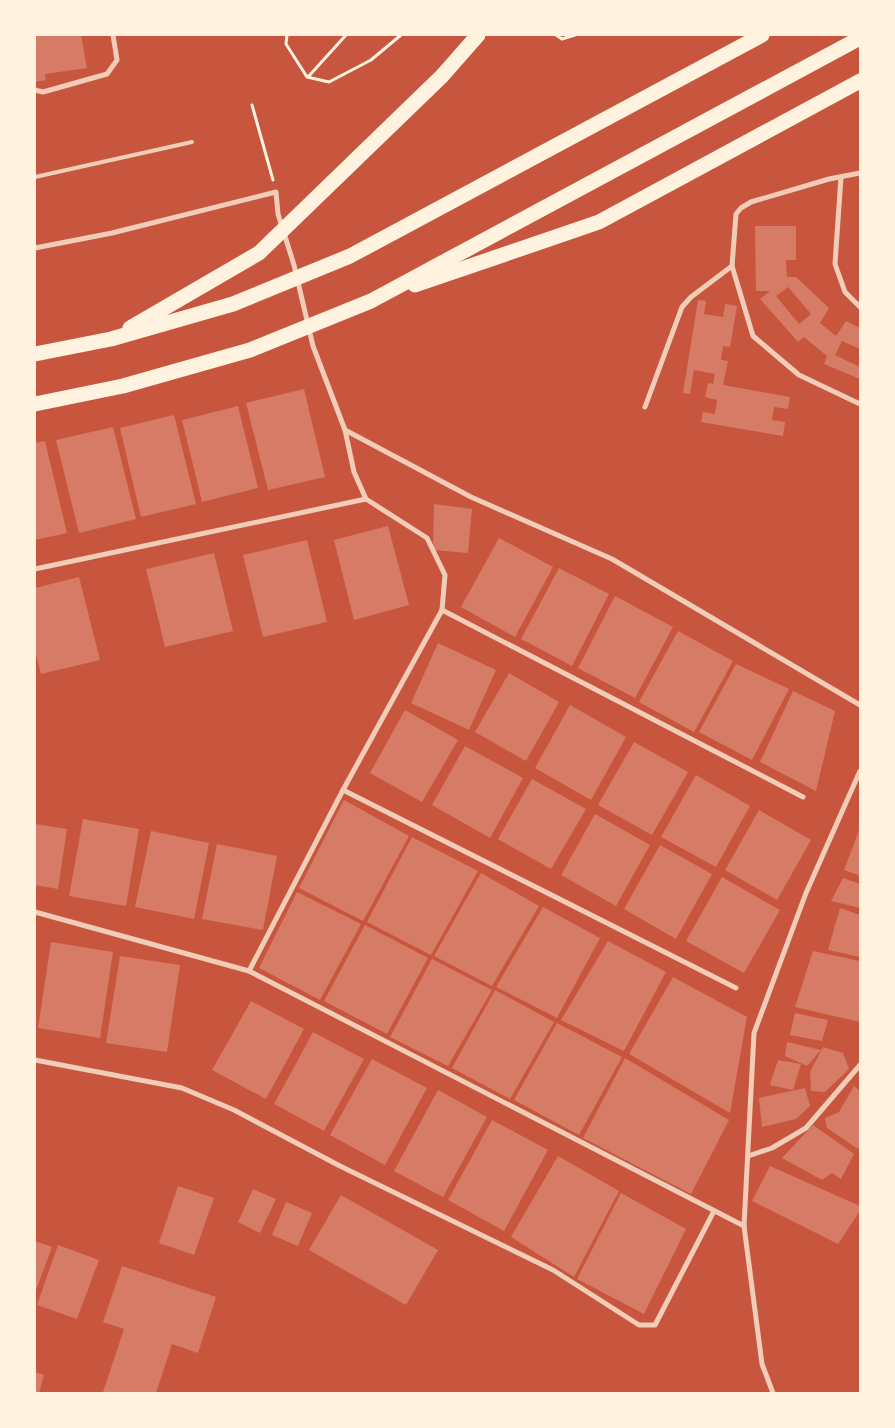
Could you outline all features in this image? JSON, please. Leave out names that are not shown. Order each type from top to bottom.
[{"type":"highway","points":[[111,339],[259,252],[442,76],[478,35]]},
{"type":"highway","points":[[35,354],[111,339],[233,304],[350,256],[762,35]]},
{"type":"highway","points":[[371,301],[860,38]]},
{"type":"highway","points":[[35,404],[122,386],[250,350],[371,301],[599,222],[860,81]]},
{"type":"street","points":[[35,90],[43,92],[107,74],[117,60],[112,35]]},
{"type":"street","points":[[860,173],[751,202],[741,208],[736,214],[732,266],[753,336],[799,375],[860,404]]},
{"type":"street","points":[[842,177],[836,264],[845,292],[860,307]]},
{"type":"street","points":[[35,248],[112,233],[276,192],[278,214],[294,265],[314,346],[345,430],[354,472],[366,499],[427,538],[444,575],[442,610],[343,790],[249,971]]},
{"type":"street","points":[[646,408],[682,307],[691,297],[732,266]]},
{"type":"street","points":[[345,430],[471,497],[612,559],[860,705]]},
{"type":"street","points":[[35,569],[366,499]]},
{"type":"street","points":[[442,610],[803,797]]},
{"type":"street","points":[[773,1393],[762,1364],[744,1226],[754,1032],[806,893],[860,771]]},
{"type":"street","points":[[343,790],[736,988]]},
{"type":"street","points":[[35,912],[249,971],[744,1226]]},
{"type":"street","points":[[35,1060],[182,1088],[234,1110],[374,1183],[553,1270],[639,1325],[655,1326],[714,1211]]},
{"type":"street","points":[[748,1156],[772,1148],[806,1128],[860,1065]]},
{"type":"lane","points":[[35,177],[192,142]]},
{"type":"path","points":[[287,35],[286,44],[307,77],[329,82],[370,60],[401,35]]},
{"type":"path","points":[[307,77],[346,35]]},
{"type":"path","points":[[556,35],[562,39],[575,35]]},
{"type":"path","points":[[252,105],[276,192]]},
{"type":"building","points":[[35,35],[81,35],[87,68],[45,74],[46,80],[35,82]]},
{"type":"building","points":[[755,226],[796,226],[796,260],[786,260],[787,277],[796,277],[829,308],[820,323],[836,336],[846,321],[860,328],[860,349],[842,341],[835,355],[860,367],[860,379],[824,364],[827,356],[804,337],[798,342],[760,299],[770,291],[756,291]],"holes":[[[788,287],[811,314],[799,324],[776,296]]]},
{"type":"building","points":[[698,300],[706,301],[704,314],[723,317],[725,304],[737,306],[730,347],[723,346],[721,360],[728,361],[723,385],[790,397],[788,409],[774,407],[772,420],[785,422],[783,436],[701,422],[703,412],[715,414],[717,400],[705,397],[708,383],[713,384],[715,374],[694,370],[690,394],[683,393]]},
{"type":"building","points":[[304,389],[325,477],[268,490],[246,403]]},
{"type":"building","points":[[238,406],[258,488],[202,502],[182,420]]},
{"type":"building","points":[[174,415],[196,504],[141,517],[120,428]]},
{"type":"building","points":[[113,427],[136,519],[79,533],[56,440]]},
{"type":"building","points":[[45,441],[67,533],[35,540],[35,443]]},
{"type":"building","points":[[434,504],[472,509],[468,553],[433,550]]},
{"type":"building","points":[[388,526],[409,605],[354,620],[334,540]]},
{"type":"building","points":[[499,538],[553,567],[515,637],[461,607]]},
{"type":"building","points":[[307,540],[327,622],[263,637],[243,555]]},
{"type":"building","points":[[214,553],[233,631],[165,647],[146,569]]},
{"type":"building","points":[[559,568],[609,594],[572,666],[521,639]]},
{"type":"building","points":[[79,577],[100,660],[41,674],[35,651],[35,588]]},
{"type":"building","points":[[615,596],[673,627],[635,698],[578,668]]},
{"type":"building","points":[[678,631],[733,661],[694,732],[639,702]]},
{"type":"building","points":[[438,643],[496,670],[469,730],[411,703]]},
{"type":"building","points":[[736,664],[789,689],[752,760],[699,732]]},
{"type":"building","points":[[509,673],[559,702],[526,761],[475,732]]},
{"type":"building","points":[[793,691],[835,711],[816,791],[760,762]]},
{"type":"building","points":[[570,705],[626,737],[591,800],[535,768]]},
{"type":"building","points":[[405,710],[458,740],[422,802],[370,773]]},
{"type":"building","points":[[634,742],[688,772],[652,835],[598,805]]},
{"type":"building","points":[[465,746],[523,778],[490,838],[432,805]]},
{"type":"building","points":[[696,775],[750,806],[716,867],[661,837]]},
{"type":"building","points":[[532,779],[586,809],[551,869],[498,839]]},
{"type":"building","points":[[344,800],[409,836],[363,921],[299,888]]},
{"type":"building","points":[[759,810],[811,840],[777,900],[725,870]]},
{"type":"building","points":[[595,814],[650,845],[616,906],[561,875]]},
{"type":"building","points":[[83,819],[139,829],[126,906],[69,896]]},
{"type":"building","points":[[35,824],[67,829],[58,889],[35,885]]},
{"type":"building","points":[[860,828],[860,876],[844,870]]},
{"type":"building","points":[[151,831],[209,843],[194,919],[135,907]]},
{"type":"building","points":[[412,837],[478,871],[431,955],[367,922]]},
{"type":"building","points":[[217,844],[277,856],[263,930],[202,919]]},
{"type":"building","points":[[660,845],[712,874],[676,939],[624,909]]},
{"type":"building","points":[[481,873],[539,906],[492,986],[434,956]]},
{"type":"building","points":[[722,877],[780,910],[744,973],[686,941]]},
{"type":"building","points":[[843,878],[860,884],[860,908],[831,901]]},
{"type":"building","points":[[297,892],[361,924],[320,1000],[259,968]]},
{"type":"building","points":[[543,907],[600,938],[557,1018],[496,987]]},
{"type":"building","points":[[840,908],[860,915],[860,957],[828,950]]},
{"type":"building","points":[[365,925],[428,958],[387,1034],[324,1001]]},
{"type":"building","points":[[608,941],[666,972],[624,1051],[561,1020]]},
{"type":"building","points":[[51,942],[113,952],[100,1038],[38,1028]]},
{"type":"building","points":[[813,951],[860,961],[860,1022],[795,1007]]},
{"type":"building","points":[[120,956],[180,965],[167,1052],[106,1043]]},
{"type":"building","points":[[432,959],[492,990],[448,1066],[390,1037]]},
{"type":"building","points":[[673,977],[747,1017],[730,1113],[629,1054]]},
{"type":"building","points":[[495,990],[554,1022],[510,1099],[452,1068]]},
{"type":"building","points":[[251,1001],[304,1029],[266,1099],[212,1070]]},
{"type":"building","points":[[795,1013],[828,1020],[822,1041],[790,1035]]},
{"type":"building","points":[[557,1023],[622,1057],[579,1135],[514,1100]]},
{"type":"building","points":[[313,1032],[364,1059],[324,1131],[274,1104]]},
{"type":"building","points":[[787,1042],[821,1050],[807,1066],[785,1056]]},
{"type":"building","points":[[823,1047],[843,1053],[849,1069],[825,1092],[811,1091],[810,1072]]},
{"type":"building","points":[[625,1058],[729,1120],[691,1194],[583,1138]]},
{"type":"building","points":[[372,1059],[427,1088],[385,1165],[330,1135]]},
{"type":"building","points":[[778,1060],[801,1064],[793,1090],[770,1085]]},
{"type":"building","points":[[854,1086],[860,1091],[860,1146],[858,1149],[827,1128],[825,1118],[839,1112]]},
{"type":"building","points":[[805,1088],[810,1106],[796,1119],[762,1127],[759,1098]]},
{"type":"building","points":[[438,1090],[487,1117],[443,1197],[394,1171]]},
{"type":"building","points":[[492,1120],[548,1150],[504,1231],[448,1200]]},
{"type":"building","points":[[813,1125],[854,1154],[841,1179],[832,1173],[822,1180],[782,1158]]},
{"type":"building","points":[[558,1156],[619,1191],[574,1277],[511,1237]]},
{"type":"building","points":[[770,1166],[860,1206],[860,1211],[838,1244],[752,1201]]},
{"type":"building","points":[[178,1186],[214,1198],[194,1255],[159,1243]]},
{"type":"building","points":[[253,1189],[276,1199],[260,1233],[238,1222]]},
{"type":"building","points":[[621,1193],[686,1229],[644,1314],[577,1279]]},
{"type":"building","points":[[341,1195],[438,1250],[406,1305],[309,1250]]},
{"type":"building","points":[[286,1202],[312,1213],[298,1246],[272,1235]]},
{"type":"building","points":[[35,1241],[52,1247],[35,1293]]},
{"type":"building","points":[[58,1245],[99,1260],[77,1319],[37,1305]]},
{"type":"building","points":[[122,1266],[216,1297],[198,1353],[172,1344],[156,1393],[103,1392],[124,1329],[103,1322]]},
{"type":"building","points":[[35,1372],[44,1375],[39,1393],[35,1393]]}]
